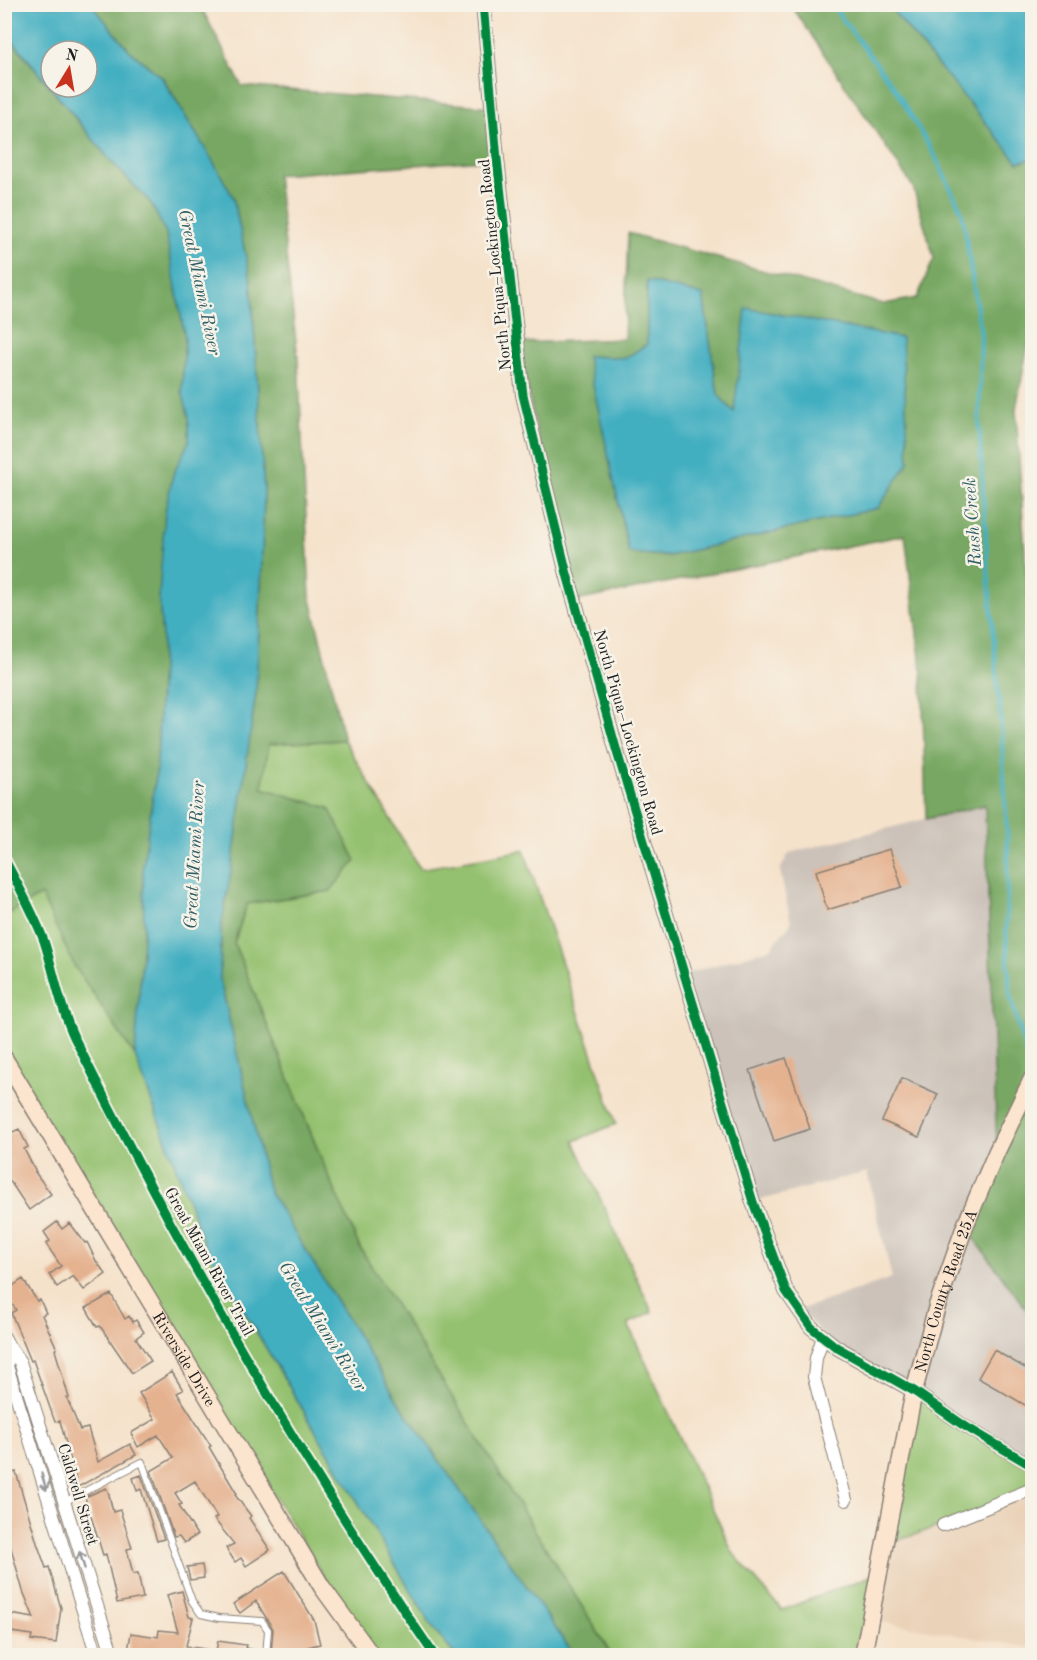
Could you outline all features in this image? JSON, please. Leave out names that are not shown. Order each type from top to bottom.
[{"type":"main road","name":"Riverside Drive","points":[[4,1058],[316,1577],[372,1656]]},
{"type":"main road","name":"North County Road 25A","points":[[863,1656],[914,1391],[936,1306],[965,1226],[997,1151],[1032,1079]]},
{"type":"street","name":"North Piqua–Lockington Road","points":[[483,4],[497,159],[523,395],[567,574],[617,752],[755,1210],[786,1291],[811,1327],[836,1347],[914,1391]]},
{"type":"street","points":[[823,1337],[816,1358],[814,1377],[846,1500]]},
{"type":"street","name":"Caldwell Street","points":[[6,1349],[20,1362],[43,1457],[52,1507],[97,1656]]},
{"type":"street","points":[[914,1391],[963,1425],[1032,1466]]},
{"type":"street","name":"Caldwell Street","points":[[43,1457],[64,1502],[113,1656]]},
{"type":"street","points":[[943,1525],[1032,1489]]},
{"type":"street","points":[[52,1507],[64,1502]]},
{"type":"street","points":[[77,1590],[89,1585]]},
{"type":"lane","points":[[64,1502],[142,1462],[192,1601],[201,1614],[219,1618],[262,1621],[267,1630],[266,1656]]},
{"type":"shaded area","points":[[985,804],[997,1151],[965,1226],[1032,1317],[1032,1466],[836,1347],[799,1310],[892,1278],[867,1172],[753,1202],[685,974],[770,949],[791,923],[780,870],[789,853]]},
{"type":"shaded area","points":[[1032,1489],[1032,1648],[870,1620],[884,1545],[943,1525]]},
{"type":"green space","points":[[92,5],[200,5],[242,86],[492,107],[497,159],[277,175],[298,359],[310,595],[344,740],[269,744],[262,788],[329,808],[356,861],[330,891],[247,904],[234,943],[360,1248],[612,1655],[574,1655],[399,1403],[269,1191],[220,980],[221,927],[233,860],[256,692],[262,563],[264,489],[251,280],[233,197],[163,78],[130,51]]},
{"type":"green space","points":[[791,5],[888,5],[1018,162],[1032,159],[1032,324],[1016,409],[1032,665],[1032,1317],[965,1226],[997,1151],[985,805],[926,819],[922,675],[905,535],[575,601],[517,343],[624,339],[628,233],[883,304],[917,298],[934,258],[913,187]],"holes":[[[647,281],[703,296],[718,395],[734,413],[878,508],[668,556],[629,553],[588,356],[626,358],[647,344]]]},
{"type":"green space","points":[[4,31],[39,74],[39,99],[60,99],[109,159],[151,203],[166,233],[185,338],[182,391],[189,417],[189,441],[173,475],[159,596],[162,637],[157,767],[143,866],[144,926],[135,1056],[75,967],[41,895],[5,916]]},
{"type":"green space","points":[[344,740],[420,869],[524,850],[616,1124],[574,1141],[652,1312],[628,1324],[733,1553],[782,1610],[879,1573],[863,1655],[612,1655],[360,1248],[234,943],[247,904],[330,891],[329,808],[262,788],[268,744]]},
{"type":"green space","points":[[41,894],[75,967],[135,1056],[204,1244],[433,1628],[455,1655],[372,1655],[5,1058],[5,916]]},
{"type":"green space","points":[[914,1391],[1032,1466],[1032,1489],[943,1525],[884,1545]]},
{"type":"water","name":"Great Miami River","points":[[4,5],[92,5],[130,51],[162,78],[233,197],[251,280],[264,489],[256,692],[233,860],[221,927],[220,980],[269,1191],[399,1403],[574,1655],[455,1655],[433,1628],[204,1244],[135,1056],[144,926],[143,866],[157,767],[162,637],[159,596],[165,512],[173,475],[189,441],[189,417],[182,391],[185,338],[166,233],[151,203],[109,159],[60,99],[99,99],[99,39],[39,39],[39,73],[5,31]]},
{"type":"water","points":[[888,5],[1032,5],[1032,159],[1018,162]]},
{"type":"water","points":[[647,281],[703,295],[718,395],[734,412],[746,308],[902,338],[909,462],[878,508],[668,556],[629,553],[587,356],[626,358],[647,344]]},
{"type":"building","points":[[890,849],[902,887],[827,910],[816,871]]},
{"type":"building","points":[[786,1058],[810,1129],[774,1141],[750,1070]]},
{"type":"building","points":[[902,1078],[938,1094],[919,1137],[882,1121]]},
{"type":"building","points":[[19,1129],[28,1147],[24,1149],[35,1172],[51,1194],[29,1210],[4,1172],[4,1136]]},
{"type":"building","points":[[57,1222],[62,1229],[70,1223],[85,1243],[87,1242],[96,1261],[106,1274],[84,1290],[73,1276],[57,1287],[49,1275],[61,1266],[46,1244],[50,1241],[44,1232]]},
{"type":"building","points":[[23,1279],[37,1301],[40,1300],[46,1313],[42,1315],[57,1349],[55,1350],[69,1398],[67,1398],[80,1430],[88,1428],[98,1462],[130,1444],[136,1455],[78,1487],[60,1421],[55,1422],[33,1360],[31,1361],[11,1313],[16,1310],[4,1292]]},
{"type":"building","points":[[111,1294],[125,1319],[129,1316],[133,1322],[136,1320],[144,1332],[136,1338],[151,1361],[132,1373],[100,1326],[97,1327],[86,1308]]},
{"type":"building","points":[[994,1350],[1032,1372],[1032,1409],[978,1378]]},
{"type":"building","points":[[172,1372],[183,1390],[177,1393],[211,1446],[209,1447],[237,1494],[235,1495],[251,1516],[249,1518],[270,1550],[246,1566],[241,1558],[235,1562],[226,1548],[234,1544],[214,1519],[217,1517],[195,1481],[175,1493],[182,1504],[179,1505],[197,1535],[184,1543],[179,1536],[174,1537],[151,1471],[173,1458],[158,1435],[138,1447],[131,1433],[155,1419],[139,1393]]},
{"type":"building","points":[[16,1472],[37,1543],[46,1568],[49,1567],[61,1608],[56,1643],[31,1640],[32,1635],[4,1631],[4,1613],[34,1618],[23,1591],[9,1541],[4,1542],[4,1475]]},
{"type":"building","points":[[141,1475],[164,1539],[157,1541],[141,1489],[137,1491],[133,1478]]},
{"type":"building","points":[[106,1488],[113,1512],[120,1510],[132,1548],[127,1549],[133,1574],[138,1573],[143,1598],[117,1603],[106,1554],[103,1555],[85,1497]]},
{"type":"building","points":[[202,1565],[204,1578],[190,1580],[187,1567]]},
{"type":"building","points":[[284,1571],[314,1620],[320,1644],[282,1655],[271,1654],[273,1629],[256,1601],[240,1613],[233,1604]]},
{"type":"building","points":[[182,1591],[189,1617],[193,1618],[186,1646],[210,1650],[210,1656],[127,1656],[131,1633],[158,1637],[159,1630],[178,1632],[167,1595]]},
{"type":"building","points":[[218,1641],[246,1645],[245,1648],[261,1651],[260,1656],[215,1656]]},
{"type":"waterway","name":"Rush Creek","points":[[831,4],[896,90],[935,156],[962,212],[981,335],[979,425],[1008,850],[1006,931],[1010,995],[1032,1075]]},
{"type":"cycle path","points":[[483,4],[497,159],[523,395],[567,574],[617,752],[753,1202],[786,1291],[811,1327],[836,1347],[914,1391],[963,1425],[1032,1466]]},
{"type":"cycle path","name":"Great Miami River Trail","points":[[4,858],[40,931],[74,1037],[156,1196],[243,1353],[289,1430],[385,1582],[435,1656]]}]
